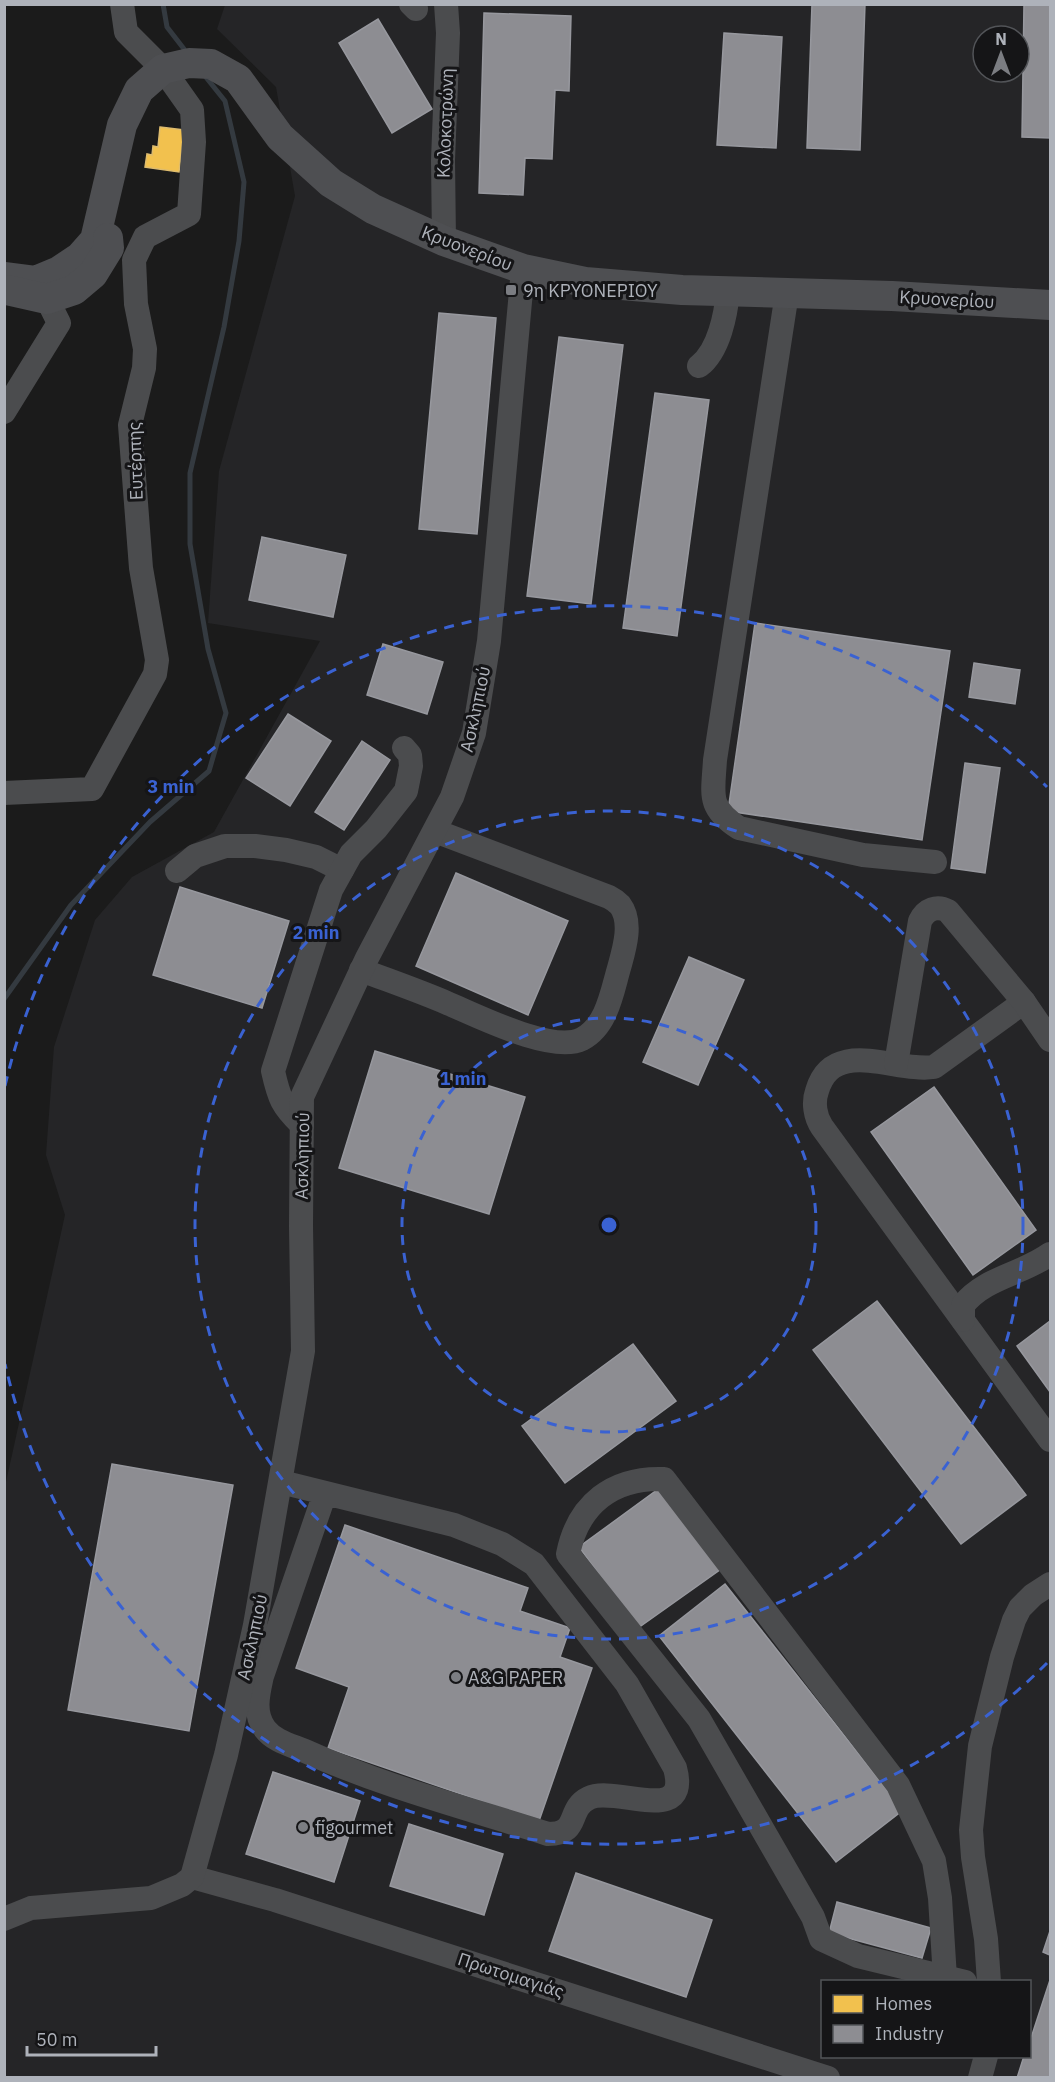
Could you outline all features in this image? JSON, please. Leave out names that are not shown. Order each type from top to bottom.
[{"type":"main road","name":"Κρυονερίου","points":[[4,277],[35,281],[59,271],[80,257],[95,240],[122,125],[139,90],[163,69],[189,63],[211,64],[238,79],[280,138],[331,183],[373,210],[444,241],[524,269],[585,282],[728,291],[892,296],[1050,305]]},
{"type":"main road","name":"Κρυονερίου","points":[[47,299],[74,290],[93,274],[109,248],[104,199]]},
{"type":"main road","points":[[4,289],[47,299]]},
{"type":"street","points":[[122,4],[126,32],[163,69]]},
{"type":"street","name":"Κολοκοτρώνη","points":[[444,241],[443,160],[448,33],[446,4]]},
{"type":"street","name":"Ευτέρπης","points":[[4,793],[92,789],[155,674],[157,660],[141,568],[130,425],[144,368],[145,349],[136,304],[134,260],[145,237],[189,214],[194,141],[192,110],[163,69]]},
{"type":"street","name":"Ασκληπιού","points":[[192,1877],[228,1744],[255,1625],[276,1516],[303,1351],[302,1097],[361,970],[452,797],[474,733],[489,641],[524,269]]},
{"type":"street","points":[[699,366],[708,356],[722,326],[728,291]]},
{"type":"street","points":[[787,293],[715,760],[713,788],[715,805],[723,818],[739,828],[863,855],[935,862]]},
{"type":"street","points":[[4,412],[59,323],[47,299]]},
{"type":"street","points":[[302,1125],[290,1114],[279,1098],[273,1071],[331,890],[351,854],[376,829],[406,791],[411,766],[410,755],[404,748]]},
{"type":"street","points":[[361,970],[544,1041],[580,1040],[602,1021],[612,995],[626,941],[626,919],[621,906],[609,897],[435,831]]},
{"type":"street","points":[[177,871],[195,856],[225,846],[255,846],[286,850],[316,857],[342,870]]},
{"type":"street","points":[[896,1064],[918,927],[923,915],[934,908],[948,911],[1024,1002],[1050,1040]]},
{"type":"street","points":[[1024,1002],[934,1067],[924,1069],[856,1060],[843,1062],[831,1068],[823,1077],[815,1099],[818,1121],[1050,1440]]},
{"type":"street","points":[[963,1320],[963,1305],[976,1290],[1036,1264],[1050,1254]]},
{"type":"street","points":[[651,1478],[664,1479],[898,1785],[934,1861],[955,1980],[858,1956],[821,1939],[813,1917],[699,1719],[568,1554],[581,1517],[599,1497],[630,1482],[651,1478]]},
{"type":"street","points":[[280,1482],[325,1493],[454,1526],[502,1544],[534,1564],[627,1684],[675,1768],[678,1777],[673,1795],[662,1802],[603,1794],[592,1796],[580,1803],[567,1830],[559,1834],[548,1834],[342,1768],[275,1738],[265,1729],[258,1716],[259,1691],[325,1493]]},
{"type":"street","points":[[276,1516],[312,1527]]},
{"type":"street","points":[[989,1980],[986,1939],[971,1830],[980,1746],[1014,1620],[1020,1608],[1033,1595],[1050,1584]]},
{"type":"street","points":[[4,1919],[31,1908],[151,1898],[182,1885],[192,1877]]},
{"type":"street","name":"Πρωτομαγιάς","points":[[192,1877],[275,1900],[828,2078]]},
{"type":"street","points":[[980,2078],[985,2058]]},
{"type":"shaded area","points":[[225,5],[1050,5],[1050,2077],[5,2078],[4,1491],[65,1215],[46,1155],[54,1047],[95,920],[132,877],[214,832],[320,641],[208,623],[219,471],[295,196],[276,87],[217,29]]},
{"type":"building: Homes","points":[[160,127],[184,130],[179,172],[145,167],[147,154],[152,155],[153,146],[158,147]]},
{"type":"building: Industry","points":[[812,4],[865,4],[860,150],[807,148]]},
{"type":"building: Industry","points":[[1024,4],[1050,4],[1050,138],[1022,137],[1023,84],[1031,84],[1031,24],[1024,24]]},
{"type":"building: Industry","points":[[484,13],[571,16],[569,91],[555,90],[552,159],[525,158],[523,195],[479,193]]},
{"type":"building: Industry","points":[[378,19],[432,109],[392,133],[339,43]]},
{"type":"building: Industry","points":[[724,33],[782,37],[776,148],[717,145]]},
{"type":"building: Industry","points":[[439,313],[496,318],[477,534],[419,529]]},
{"type":"building: Industry","points":[[559,337],[623,345],[591,604],[527,596]]},
{"type":"building: Industry","points":[[655,393],[709,400],[677,636],[623,628]]},
{"type":"building: Industry","points":[[262,537],[346,555],[333,617],[249,600]]},
{"type":"building: Industry","points":[[755,623],[950,651],[922,840],[728,811]]},
{"type":"building: Industry","points":[[383,644],[443,662],[427,714],[367,695]]},
{"type":"building: Industry","points":[[974,663],[1020,670],[1015,704],[969,697]]},
{"type":"building: Industry","points":[[288,714],[331,741],[290,806],[246,778]]},
{"type":"building: Industry","points":[[362,741],[390,760],[344,830],[315,812]]},
{"type":"building: Industry","points":[[965,763],[1000,768],[985,873],[951,868]]},
{"type":"building: Industry","points":[[456,873],[568,921],[528,1015],[416,966]]},
{"type":"building: Industry","points":[[180,887],[289,921],[262,1008],[153,975]]},
{"type":"building: Industry","points":[[689,957],[744,980],[698,1085],[643,1062]]},
{"type":"building: Industry","points":[[375,1051],[525,1097],[489,1214],[339,1168]]},
{"type":"building: Industry","points":[[934,1087],[1036,1230],[973,1275],[871,1132]]},
{"type":"building: Industry","points":[[877,1301],[1026,1495],[961,1544],[813,1350]]},
{"type":"building: Industry","points":[[1050,1321],[1050,1392],[1017,1346]]},
{"type":"building: Industry","points":[[633,1344],[676,1401],[565,1483],[522,1426]]},
{"type":"building: Industry","points":[[112,1464],[233,1485],[189,1731],[68,1710]]},
{"type":"building: Industry","points":[[661,1487],[721,1569],[638,1628],[579,1547]]},
{"type":"building: Industry","name":"A&G PAPER","points":[[345,1525],[528,1588],[520,1611],[570,1628],[560,1657],[592,1668],[539,1821],[328,1748],[349,1687],[296,1668]]},
{"type":"building: Industry","points":[[725,1584],[903,1810],[836,1862],[659,1636]]},
{"type":"building: Industry","name":"figourmet","points":[[273,1772],[360,1801],[334,1882],[246,1854]]},
{"type":"building: Industry","points":[[409,1824],[503,1854],[484,1915],[390,1886]]},
{"type":"building: Industry","points":[[576,1873],[712,1920],[686,1997],[549,1951]]},
{"type":"building: Industry","points":[[837,1902],[931,1928],[922,1958],[829,1933]]},
{"type":"building: Industry","points":[[1050,1931],[1050,1955],[1043,1952]]},
{"type":"building: Industry","points":[[1050,1980],[1050,2078],[1017,2078],[1023,2058],[1031,2058],[1031,2038]]},
{"type":"waterway","points":[[163,4],[167,27],[184,49]]},
{"type":"waterway","points":[[4,999],[71,905],[150,822],[209,771],[226,713],[208,649],[190,544],[190,473],[224,327],[239,241],[244,182],[225,101],[205,76]]},
{"type":"place","name":"9η ΚΡΥΟΝΕΡΙΟΥ","points":[[511,290]]},
{"type":"place","name":"A&G PAPER","points":[[456,1677]]},
{"type":"place","name":"figourmet","points":[[303,1827]]}]
